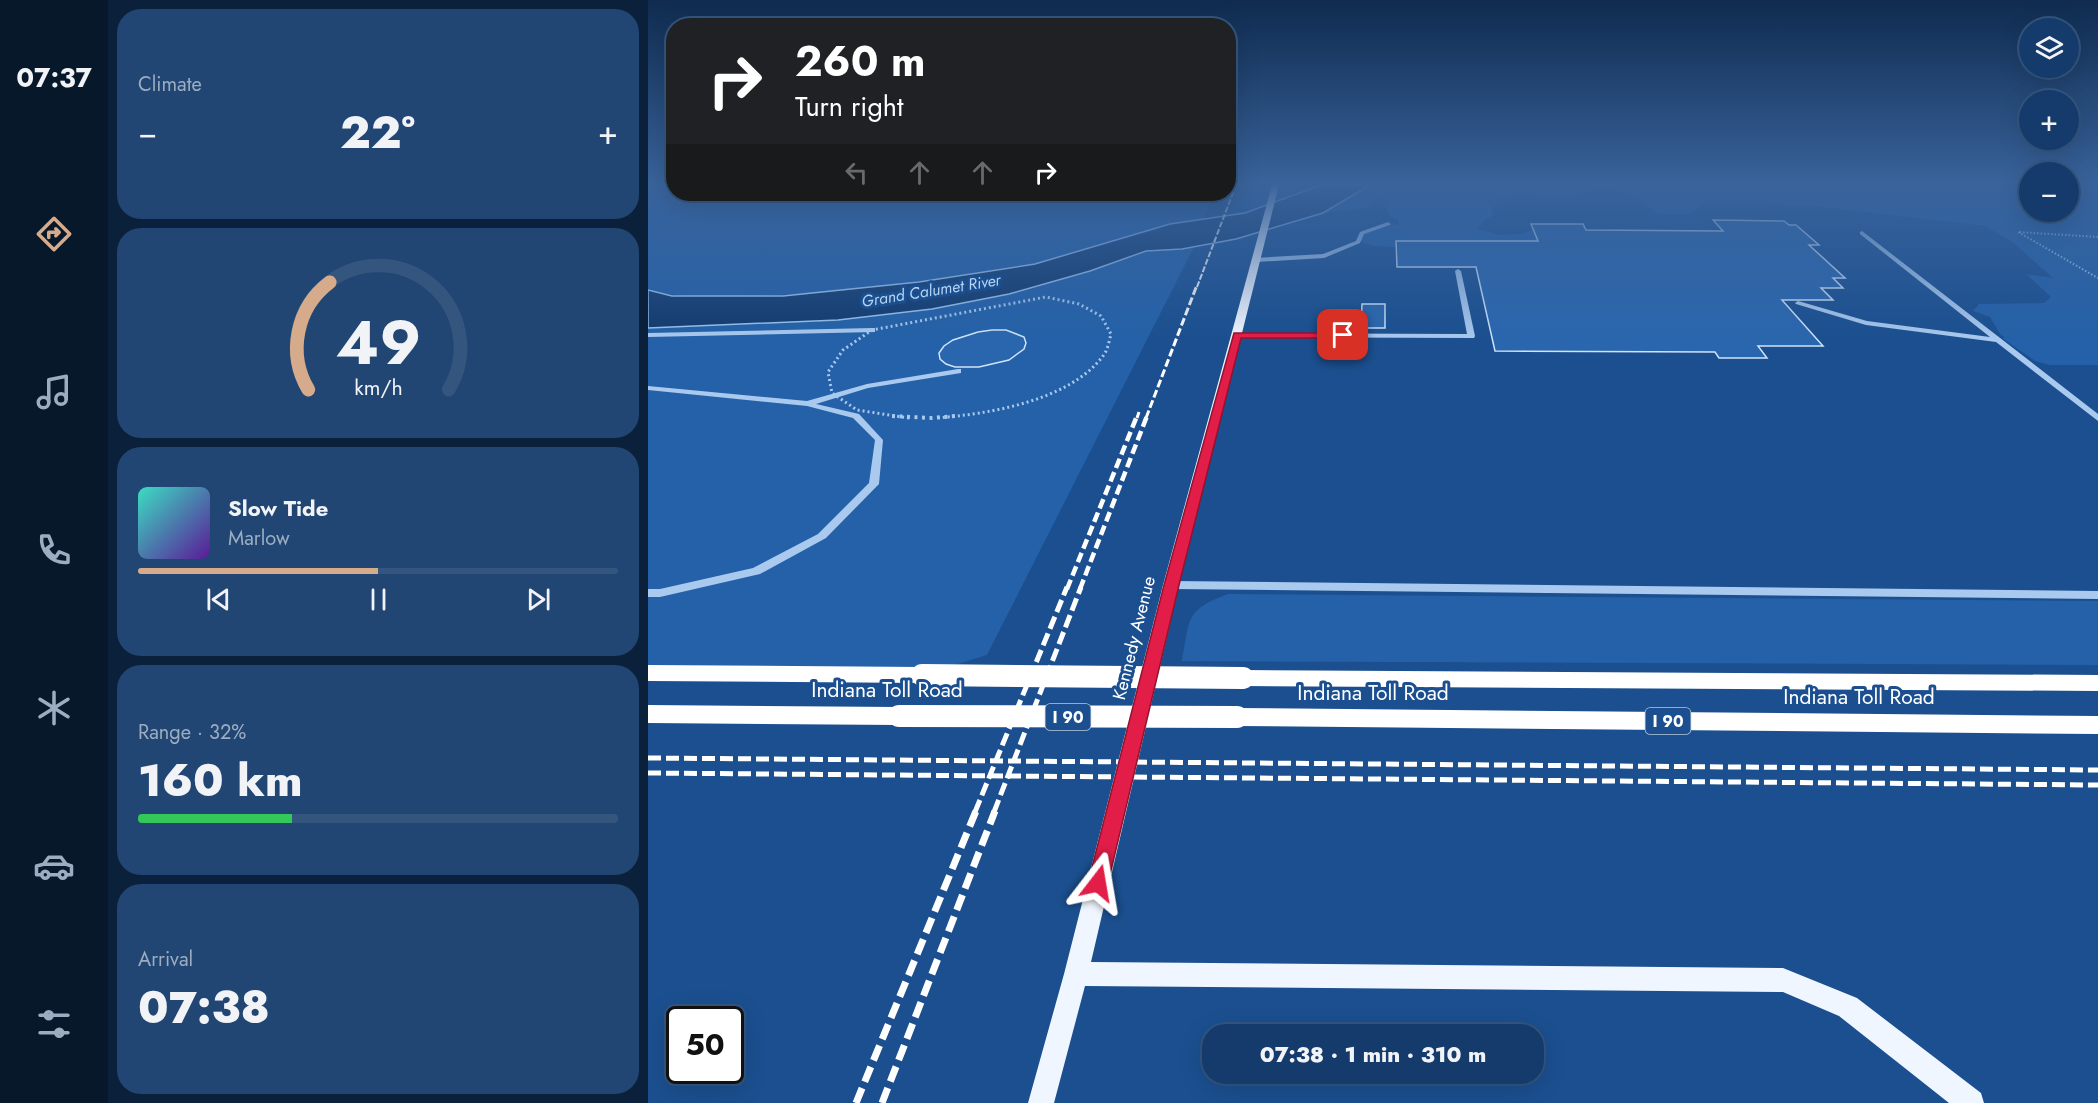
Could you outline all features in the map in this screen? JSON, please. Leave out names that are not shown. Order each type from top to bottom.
[{"type":"highway","name":"Indiana Toll Road","points":[[648,673],[2098,683]]},
{"type":"highway","name":"Indiana Toll Road","points":[[648,714],[2098,725]]},
{"type":"main road","name":"Kennedy Avenue","points":[[1041,1103],[1076,974],[1172,585],[1263,236]]},
{"type":"main road","points":[[1076,974],[1783,980],[1848,1007],[1971,1103]]},
{"type":"lane","points":[[1255,260],[1324,256],[1358,242],[1360,236]]},
{"type":"lane","points":[[1866,236],[2098,418]]},
{"type":"lane","points":[[1237,335],[1471,336],[1458,271]]},
{"type":"lane","points":[[1798,303],[1866,322],[1998,340]]},
{"type":"lane","points":[[648,335],[872,330]]},
{"type":"lane","points":[[807,404],[867,386],[958,371]]},
{"type":"lane","points":[[648,388],[807,404],[856,416],[879,440],[874,484],[822,536],[756,571],[660,593],[648,593]]},
{"type":"lane","points":[[1172,585],[2098,595]]},
{"type":"path","points":[[2026,236],[2098,278]]},
{"type":"path","points":[[1046,297],[1079,304],[1101,316],[1111,334],[1104,355],[1080,377],[1040,397],[989,412],[948,418],[896,418],[855,410],[832,393],[828,372],[843,350],[872,330],[1046,297]]},
{"type":"shaded area","points":[[648,236],[1130,236],[1034,264],[887,287],[775,295],[704,296],[648,290]]},
{"type":"shaded area","points":[[1360,236],[1569,236],[1589,241],[1396,241],[1396,247],[1374,246],[1358,241]]},
{"type":"shaded area","points":[[2003,236],[2098,236],[2098,365],[2049,365],[2035,361],[2002,338],[2005,338],[1990,317],[1973,311],[1979,304],[2044,303],[2051,297],[2026,274],[2053,278]]},
{"type":"shaded area","points":[[1194,247],[987,655],[922,675],[648,673],[648,328],[838,320],[932,309],[1009,294],[1090,271],[1146,251]]},
{"type":"shaded area","points":[[1228,594],[2098,601],[2098,665],[1182,661],[1192,617],[1204,605]]},
{"type":"water","name":"Grand Calumet River","points":[[1128,236],[1244,236],[1182,249],[1146,251],[1090,271],[1009,294],[932,309],[838,320],[648,328],[648,290],[672,296],[783,296],[919,282],[1035,264]]},
{"type":"building","points":[[1536,236],[1809,236],[1819,245],[1809,245],[1845,278],[1833,278],[1843,288],[1821,288],[1833,300],[1782,300],[1823,346],[1758,346],[1767,358],[1719,358],[1715,352],[1495,351],[1476,267],[1397,267],[1396,241],[1538,241]]},
{"type":"building","points":[[1362,304],[1385,304],[1385,328],[1361,328]]},
{"type":"building","points":[[992,330],[1006,330],[1024,337],[1026,343],[1024,349],[1009,360],[979,367],[955,367],[940,359],[939,353],[953,340]]},
{"type":"railway","points":[[1197,287],[1216,236]]},
{"type":"railway","points":[[1146,418],[1197,285]]},
{"type":"railway","points":[[1137,418],[1139,412]]},
{"type":"railway","points":[[1067,589],[1137,416]]},
{"type":"railway","points":[[1080,589],[1147,416]]},
{"type":"railway","points":[[996,761],[1067,587]]},
{"type":"railway","points":[[1014,761],[1081,587]]},
{"type":"railway","points":[[648,758],[996,761]]},
{"type":"railway","points":[[990,776],[996,761]]},
{"type":"railway","points":[[996,761],[1014,761]]},
{"type":"railway","points":[[1008,776],[1014,761]]},
{"type":"railway","points":[[1014,761],[2098,770]]},
{"type":"railway","points":[[648,773],[990,776]]},
{"type":"railway","points":[[975,812],[990,776]]},
{"type":"railway","points":[[990,776],[1008,776]]},
{"type":"railway","points":[[994,812],[1008,776]]},
{"type":"railway","points":[[1008,776],[2098,785]]},
{"type":"railway","points":[[856,1103],[976,811]]},
{"type":"railway","points":[[882,1103],[995,811]]},
{"type":"route","points":[[1098,883],[1237,335],[1343,335]]}]
